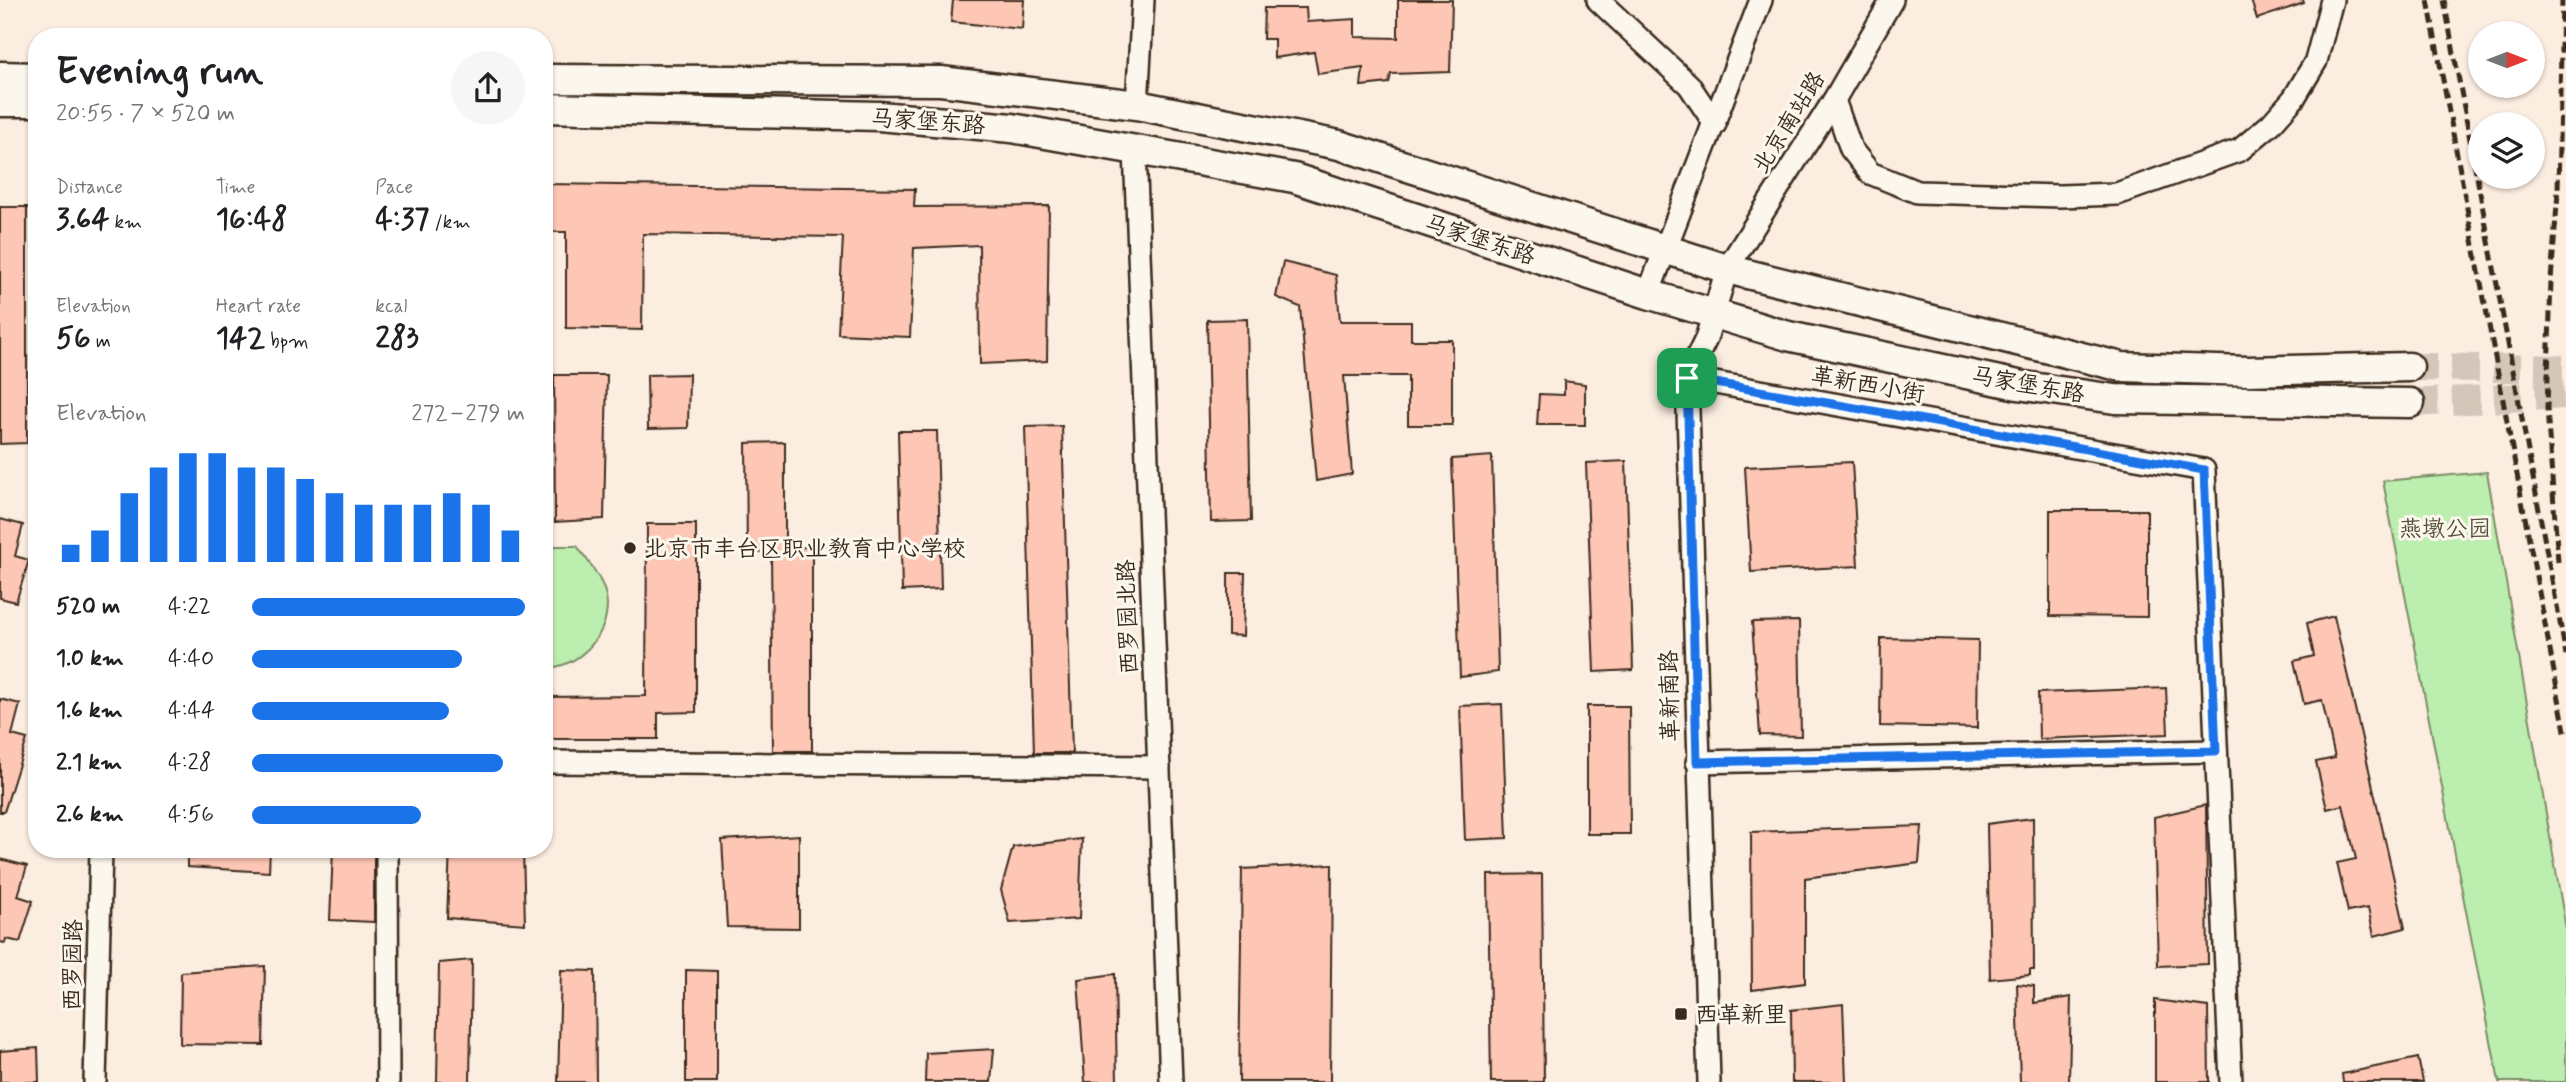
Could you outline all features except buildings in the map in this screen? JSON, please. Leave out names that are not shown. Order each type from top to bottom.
[{"type":"main road","points":[[0,76],[28,77]]},
{"type":"main road","name":"马家堡东路","points":[[553,79],[941,80],[1137,106],[1339,145],[1727,270],[2122,367],[2248,371],[2409,367]]},
{"type":"main road","points":[[0,102],[28,102]]},
{"type":"main road","name":"马家堡东路","points":[[553,108],[879,116],[1013,128],[1294,178],[1648,294],[1791,337],[1978,376],[2115,399],[2410,403]]},
{"type":"street","points":[[1137,106],[1143,0]]},
{"type":"street","points":[[1598,0],[1689,85],[1715,124]]},
{"type":"street","points":[[1648,294],[1761,0]]},
{"type":"street","name":"北京南站路","points":[[1714,314],[1727,270],[1834,100],[1892,0]]},
{"type":"street","points":[[1834,100],[1850,149],[1870,173],[1917,192],[2060,196],[2117,194],[2240,150],[2271,124],[2294,98],[2316,61],[2332,0]]},
{"type":"street","name":"西罗园北路","points":[[1135,149],[1171,1082]]},
{"type":"street","name":"革新南路","points":[[1709,1082],[1687,378],[1714,314]]},
{"type":"street","name":"革新西小街","points":[[1687,378],[2204,470],[2216,751]]},
{"type":"street","points":[[1697,762],[2216,751],[2231,1082]]},
{"type":"street","points":[[553,762],[1159,767]]},
{"type":"street","name":"西罗园路","points":[[96,1082],[101,858]]},
{"type":"street","points":[[387,858],[388,1082]]},
{"type":"green space","name":"燕墩公园","points":[[2487,472],[2566,929],[2566,1082],[2499,1082],[2383,481]]},
{"type":"green space","points":[[553,546],[577,546],[600,580],[606,596],[606,617],[588,649],[568,663],[553,667]]},
{"type":"tunnel","points":[[2409,367],[2566,369]]},
{"type":"tunnel","points":[[2410,403],[2566,395]]},
{"type":"railway","points":[[2428,0],[2566,736]]},
{"type":"railway","points":[[2444,0],[2566,655]]},
{"type":"railway","points":[[2558,562],[2547,408],[2551,280],[2558,192],[2562,0]]},
{"type":"place","name":"北京市丰台区职业教育中心学校","points":[[630,548]]},
{"type":"place","name":"西革新里","points":[[1681,1014]]},
{"type":"route","points":[[1687,378],[2204,470],[2216,751],[1697,762],[1687,378]]}]
